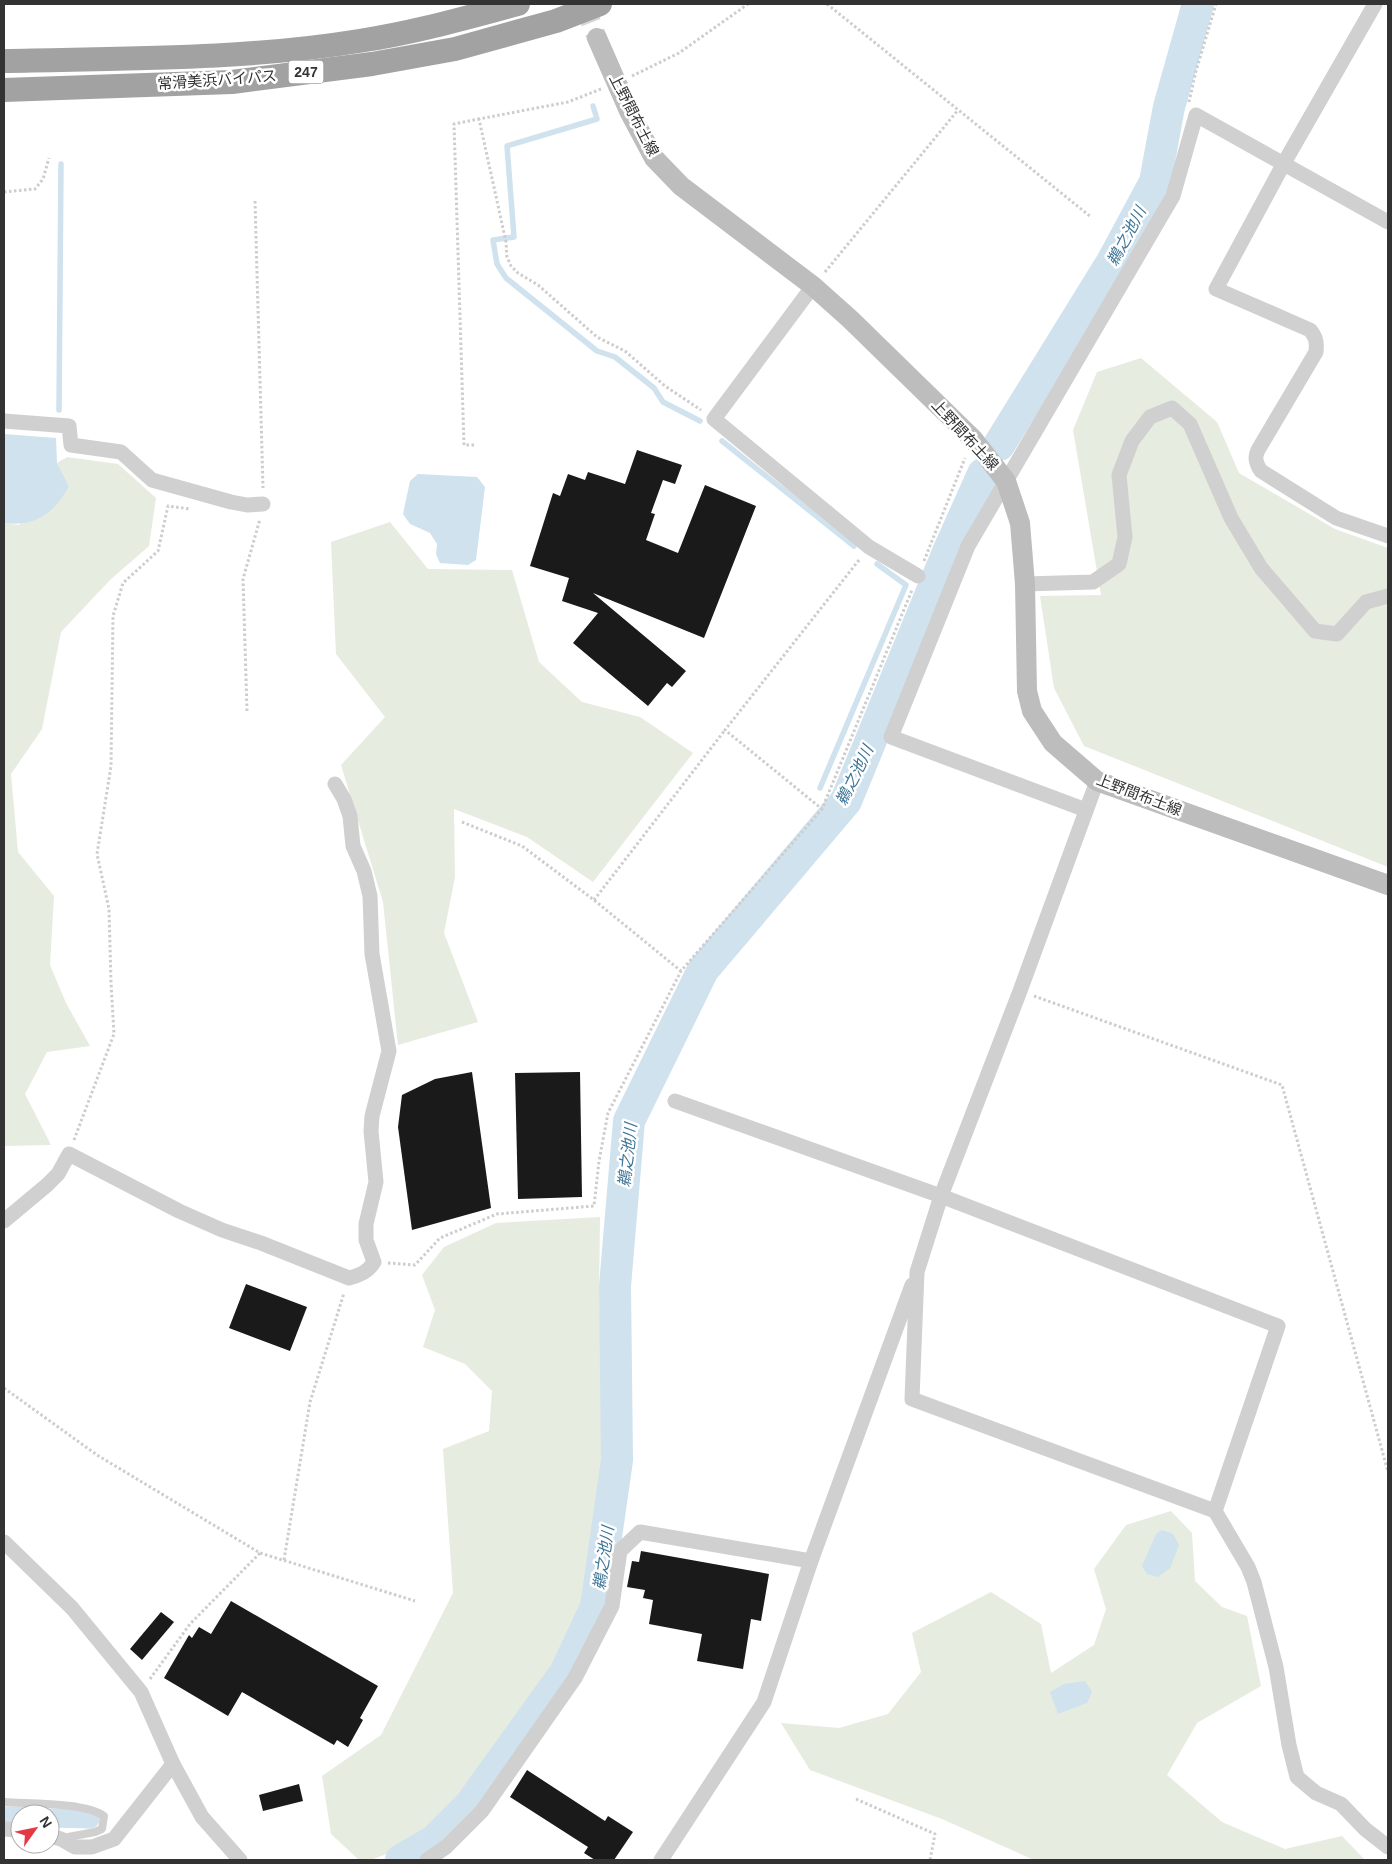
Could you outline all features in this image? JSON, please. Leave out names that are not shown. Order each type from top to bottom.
[{"type":"highway","name":"常滑美浜バイパス","points":[[4,61],[240,55],[359,41],[443,24],[518,4]]},
{"type":"highway","name":"常滑美浜バイパス","points":[[4,90],[232,82],[372,64],[455,49],[556,21],[600,4]]},
{"type":"main road","name":"上野間布土線","points":[[597,38],[629,111],[654,158],[681,186],[813,286],[850,319],[973,439],[1006,481],[1020,523],[1025,584],[1027,691],[1032,711],[1053,744],[1097,781],[1388,885]]},
{"type":"street","points":[[1375,4],[1284,162],[1216,290],[1310,330],[1315,335],[1316,352],[1258,450],[1255,459],[1256,465],[1261,471],[1336,518],[1388,536]]},
{"type":"street","points":[[1086,810],[891,737],[968,546],[1173,196],[1196,115],[1284,162],[1388,222]]},
{"type":"street","points":[[813,286],[714,418],[869,547],[918,576]]},
{"type":"street","points":[[1025,584],[1093,582],[1119,564],[1125,537],[1119,475],[1132,441],[1150,416],[1172,408],[1190,424],[1231,518],[1261,568],[1314,631],[1337,634],[1366,602],[1388,596]]},
{"type":"street","points":[[4,421],[69,426],[71,445],[121,452],[152,480],[231,502],[247,505],[263,504]]},
{"type":"street","points":[[661,1860],[764,1702],[812,1561],[917,1272],[941,1196],[1020,991],[1097,781]]},
{"type":"street","points":[[4,1221],[58,1174],[69,1154],[179,1211],[222,1230],[261,1243],[349,1278],[360,1275],[370,1268],[374,1262],[366,1240],[366,1224],[376,1182],[371,1131],[372,1116],[389,1051],[372,954],[370,896],[364,871],[353,846],[350,816],[344,799],[335,784]]},
{"type":"street","points":[[675,1101],[941,1196],[1278,1326],[1215,1511]]},
{"type":"street","points":[[917,1272],[912,1399],[1215,1511],[1248,1567],[1254,1582],[1276,1667],[1289,1745],[1297,1777],[1316,1793],[1342,1804],[1366,1829],[1388,1847]]},
{"type":"street","points":[[427,1860],[446,1848],[482,1811],[575,1678],[612,1606],[620,1551],[640,1532],[812,1561]]},
{"type":"street","points":[[4,1542],[72,1608],[141,1692],[173,1764],[202,1817],[240,1860]]},
{"type":"street","points":[[60,1839],[75,1846],[92,1848],[114,1839],[173,1764]]},
{"type":"lane","points":[[4,1802],[30,1804]]},
{"type":"lane","points":[[60,1806],[97,1811],[104,1816],[102,1829],[95,1832],[60,1836]]},
{"type":"path","points":[[474,445],[464,445],[454,124],[568,102],[617,82],[679,53],[748,4]]},
{"type":"path","points":[[827,4],[1091,217]]},
{"type":"path","points":[[1196,115],[1190,110],[1189,104],[1196,71],[1216,4]]},
{"type":"path","points":[[813,286],[958,110]]},
{"type":"path","points":[[479,119],[506,242],[507,257],[511,266],[518,273],[538,285],[597,337],[625,351],[665,386],[714,418]]},
{"type":"path","points":[[4,192],[36,189],[43,179],[49,158]]},
{"type":"path","points":[[254,201],[263,504]]},
{"type":"path","points":[[374,1262],[415,1265],[440,1238],[497,1214],[594,1206],[599,1161],[608,1113],[681,971],[822,809],[973,439]]},
{"type":"path","points":[[69,1154],[114,1034],[110,983],[109,909],[97,854],[111,766],[113,616],[122,583],[158,551],[168,506],[196,510]]},
{"type":"path","points":[[247,711],[243,579],[260,519],[251,518]]},
{"type":"path","points":[[594,900],[869,547]]},
{"type":"path","points":[[725,730],[822,809]]},
{"type":"path","points":[[462,822],[522,846],[594,900],[681,971]]},
{"type":"path","points":[[1020,991],[1282,1085],[1388,1472]]},
{"type":"path","points":[[284,1560],[310,1402],[349,1278]]},
{"type":"path","points":[[4,1388],[98,1455],[260,1552],[415,1602]]},
{"type":"path","points":[[141,1692],[190,1624],[260,1552]]},
{"type":"path","points":[[856,1799],[935,1834],[930,1860]]},
{"type":"shaded area","points":[[1141,358],[1217,422],[1239,473],[1335,529],[1388,548],[1388,867],[1084,746],[1054,688],[1040,596],[1101,595],[1073,430],[1097,372]]},
{"type":"shaded area","points":[[67,457],[118,464],[156,498],[149,546],[110,580],[61,632],[42,729],[11,774],[18,852],[54,896],[50,965],[66,1003],[90,1046],[47,1052],[25,1094],[51,1145],[4,1146],[4,523],[19,525],[69,486],[57,463]]},
{"type":"shaded area","points":[[390,522],[428,569],[512,570],[539,662],[582,702],[640,717],[693,753],[593,882],[527,837],[454,809],[455,877],[444,933],[478,1022],[398,1045],[383,902],[341,765],[385,717],[336,654],[331,542]]},
{"type":"shaded area","points":[[600,1217],[599,1296],[608,1459],[599,1533],[586,1607],[554,1670],[465,1794],[427,1838],[371,1860],[359,1860],[331,1834],[322,1776],[381,1735],[453,1593],[443,1449],[489,1431],[492,1391],[465,1364],[423,1347],[435,1310],[422,1275],[444,1247],[496,1223]]},
{"type":"shaded area","points":[[1171,1511],[1192,1533],[1195,1581],[1222,1607],[1247,1616],[1261,1686],[1197,1723],[1167,1775],[1222,1822],[1285,1849],[1342,1836],[1365,1860],[1034,1860],[942,1819],[810,1770],[781,1723],[839,1728],[888,1714],[921,1672],[912,1633],[991,1592],[1041,1624],[1051,1673],[1094,1645],[1106,1609],[1094,1569],[1126,1525]]},
{"type":"water","points":[[4,434],[56,438],[57,463],[69,486],[50,511],[25,523],[4,523]]},
{"type":"water","points":[[418,474],[477,477],[485,487],[476,560],[468,565],[440,563],[436,554],[437,544],[430,533],[410,524],[403,514],[410,481]]},
{"type":"water","points":[[1162,1530],[1173,1534],[1179,1545],[1170,1568],[1158,1577],[1147,1574],[1142,1566],[1156,1534]]},
{"type":"water","points":[[1085,1681],[1092,1692],[1087,1703],[1058,1714],[1050,1692],[1064,1684]]},
{"type":"building","points":[[637,450],[682,465],[675,484],[663,480],[651,513],[655,514],[646,540],[678,553],[705,485],[756,506],[704,638],[593,593],[686,671],[672,687],[667,683],[648,706],[573,643],[598,613],[562,601],[569,578],[530,566],[553,493],[560,496],[568,474],[585,480],[588,472],[625,484]]},
{"type":"building","points":[[472,1072],[491,1208],[412,1230],[398,1127],[402,1095],[435,1079]]},
{"type":"building","points":[[580,1072],[582,1197],[518,1199],[515,1073]]},
{"type":"building","points":[[246,1284],[307,1307],[290,1351],[229,1328]]},
{"type":"building","points":[[641,1551],[769,1574],[761,1621],[751,1619],[743,1669],[697,1661],[702,1634],[649,1624],[653,1600],[643,1598],[645,1590],[627,1587],[632,1561],[639,1562]]},
{"type":"building","points":[[231,1601],[378,1686],[360,1718],[363,1720],[348,1747],[337,1740],[334,1745],[242,1692],[228,1716],[164,1678],[189,1635],[192,1638],[199,1627],[211,1634]]},
{"type":"building","points":[[161,1612],[174,1622],[142,1660],[130,1649]]},
{"type":"building","points":[[527,1770],[605,1821],[608,1816],[633,1832],[614,1860],[595,1860],[584,1853],[588,1847],[510,1797]]},
{"type":"building","points":[[299,1784],[303,1801],[263,1811],[259,1795]]},
{"type":"waterway","name":"鵜之池川","points":[[999,445],[1112,262],[1155,182],[1169,107],[1198,4]]},
{"type":"waterway","points":[[593,106],[597,119],[507,146],[514,237],[493,240],[497,264],[506,278],[597,351],[615,357],[654,388],[663,402],[700,421]]},
{"type":"waterway","points":[[59,410],[61,164]]},
{"type":"waterway","points":[[722,441],[854,546]]},
{"type":"waterway","name":"鵜之池川","points":[[401,1860],[434,1841],[470,1805],[565,1673],[596,1607],[617,1460],[615,1286],[629,1121],[703,970],[846,801],[948,552],[983,474]]},
{"type":"waterway","points":[[820,788],[906,585],[877,564]]},
{"type":"waterway","points":[[4,1816],[10,1816]]},
{"type":"waterway","points":[[60,1818],[90,1819]]},
{"type":"tunnel","points":[[584,4],[597,38]]}]
